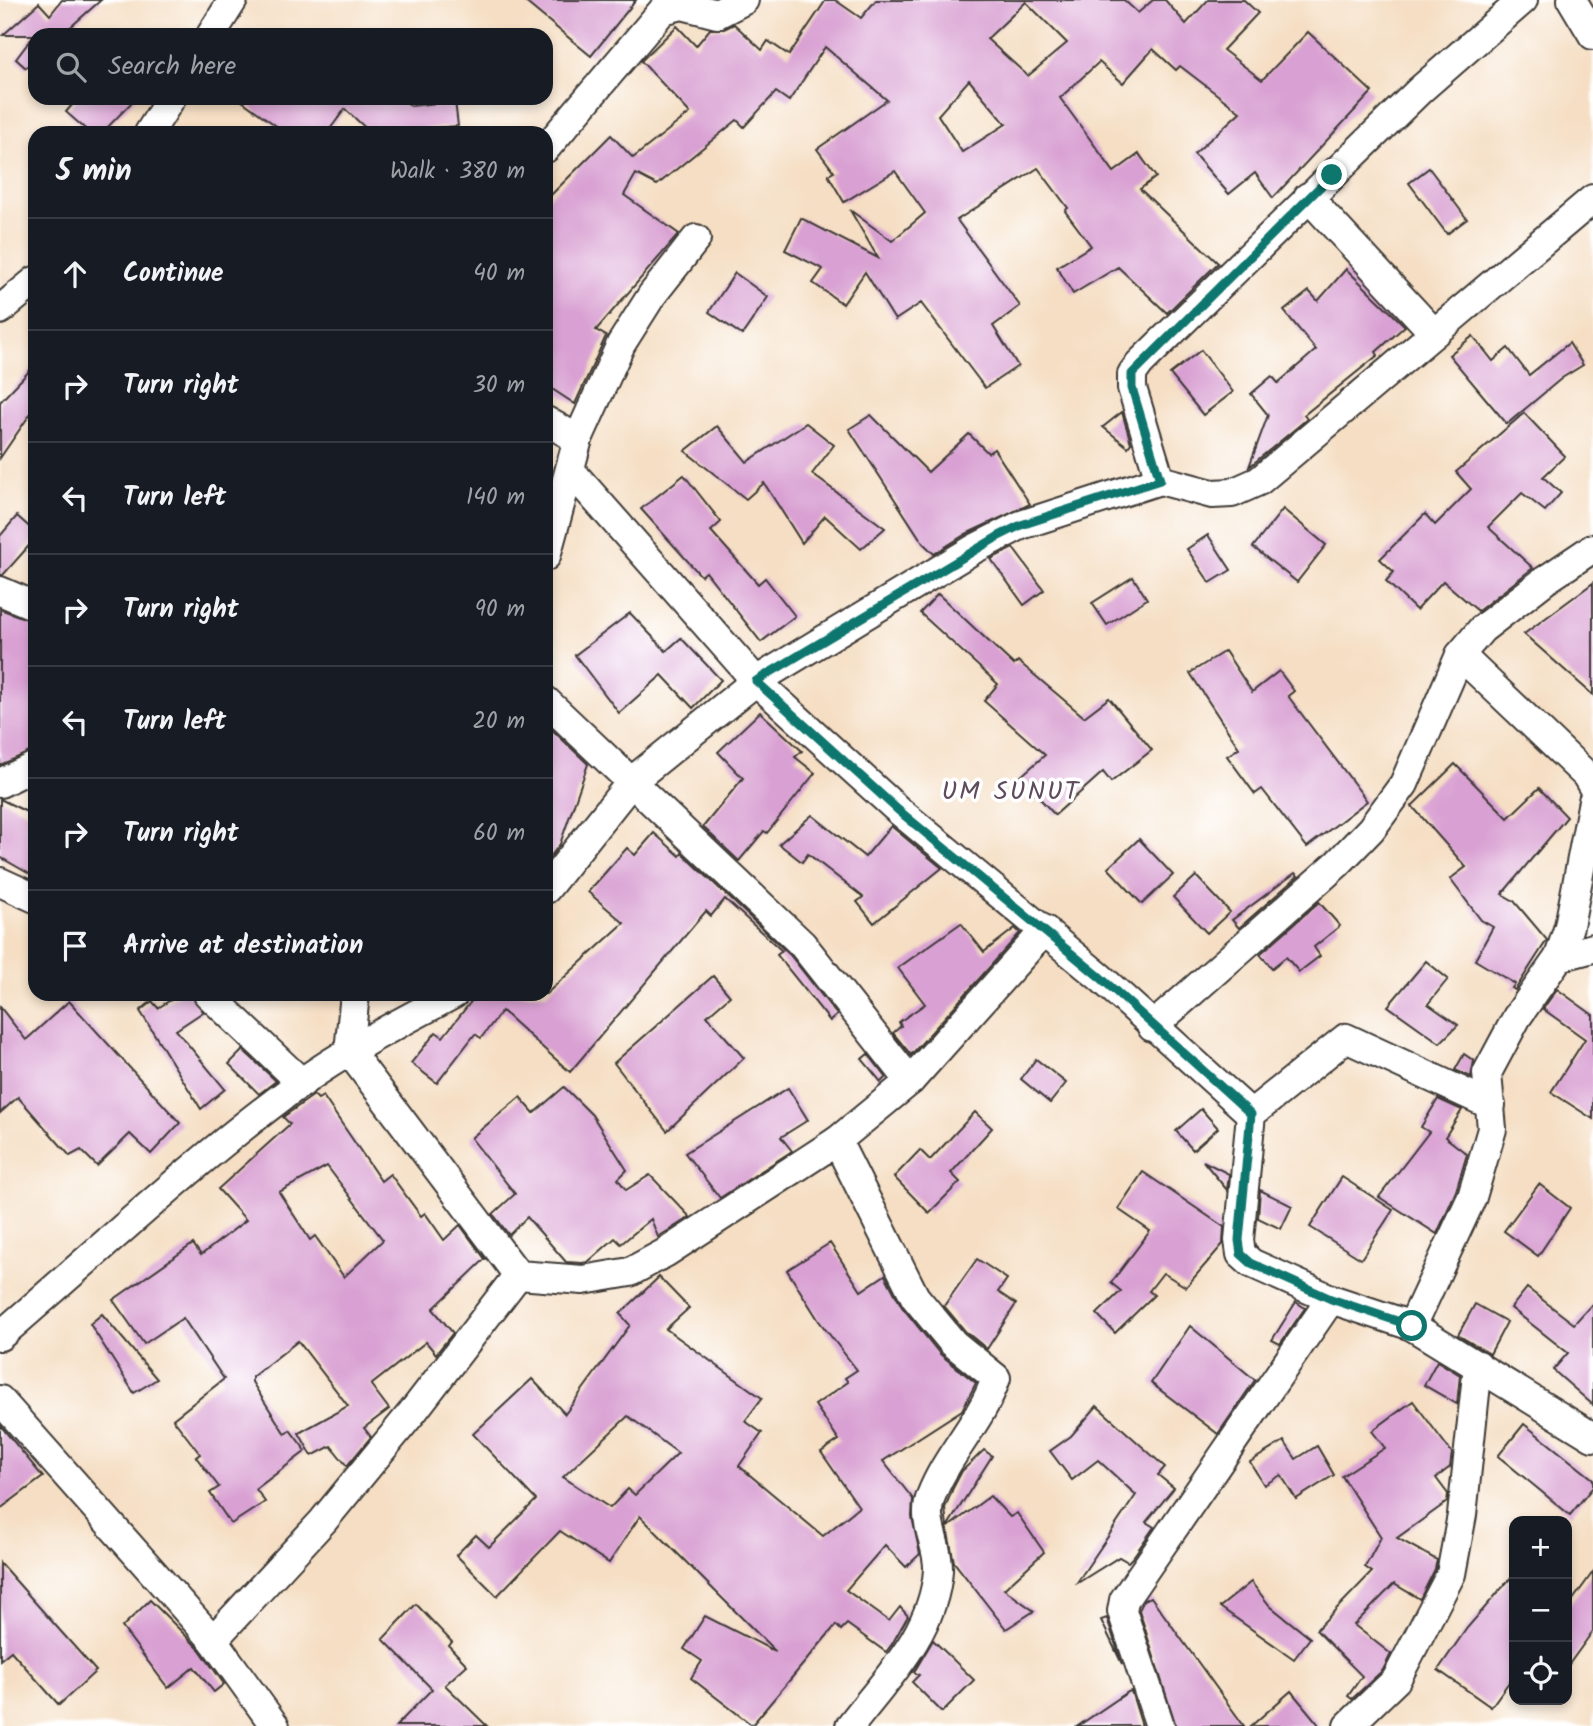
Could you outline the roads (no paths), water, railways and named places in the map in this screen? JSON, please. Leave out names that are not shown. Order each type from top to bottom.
[{"type":"street","points":[[215,28],[233,0]]},
{"type":"street","points":[[553,139],[657,5],[682,5],[717,13],[744,0]]},
{"type":"street","points":[[1160,480],[1132,388],[1132,374],[1308,197],[1452,60],[1523,0]]},
{"type":"street","points":[[1572,0],[1593,35]]},
{"type":"street","points":[[153,126],[167,105]]},
{"type":"street","points":[[1308,197],[1433,332]]},
{"type":"street","points":[[553,880],[632,781],[756,681],[1021,525],[1160,480],[1212,494],[1232,493],[1259,481],[1593,199]]},
{"type":"street","points":[[553,531],[578,439],[621,344],[652,295],[696,239]]},
{"type":"street","points":[[0,310],[28,287]]},
{"type":"street","points":[[553,425],[578,439]]},
{"type":"street","points":[[570,470],[756,681],[898,810],[1045,930],[1251,1114]]},
{"type":"street","points":[[1152,1027],[1337,864],[1371,829],[1404,784],[1460,655],[1482,629],[1544,581],[1593,548]]},
{"type":"street","points":[[0,591],[28,603]]},
{"type":"street","points":[[1460,655],[1586,775],[1593,787]]},
{"type":"street","points":[[553,708],[802,944],[910,1082]]},
{"type":"street","points":[[0,783],[28,769]]},
{"type":"street","points":[[1412,1326],[1472,1197],[1492,1129],[1487,1073],[1517,1017],[1559,957],[1569,926],[1593,801]]},
{"type":"street","points":[[0,883],[28,895]]},
{"type":"street","points":[[354,1001],[349,1051],[518,1275],[583,1280],[630,1272],[665,1253],[837,1141],[910,1082],[1045,930]]},
{"type":"street","points":[[1559,957],[1593,948]]},
{"type":"street","points":[[215,1001],[302,1083]]},
{"type":"street","points":[[0,1336],[238,1132],[302,1083],[349,1051],[441,1001]]},
{"type":"street","points":[[1491,1105],[1346,1038],[1251,1114],[1239,1240],[1241,1254],[1251,1263],[1331,1299],[1412,1326],[1593,1437]]},
{"type":"street","points":[[837,1141],[915,1297],[953,1343],[996,1378],[931,1495],[928,1522],[938,1567],[932,1606],[916,1640],[850,1726]]},
{"type":"street","points":[[213,1640],[323,1521],[415,1409],[518,1275]]},
{"type":"street","points":[[1160,1726],[1122,1611],[1124,1600],[1331,1299]]},
{"type":"street","points":[[1348,1726],[1396,1680],[1435,1610],[1451,1574],[1462,1515],[1478,1365]]},
{"type":"street","points":[[0,1400],[213,1640],[275,1726]]},
{"type":"district","name":"UM SUNUT","points":[[1011,792]]}]
